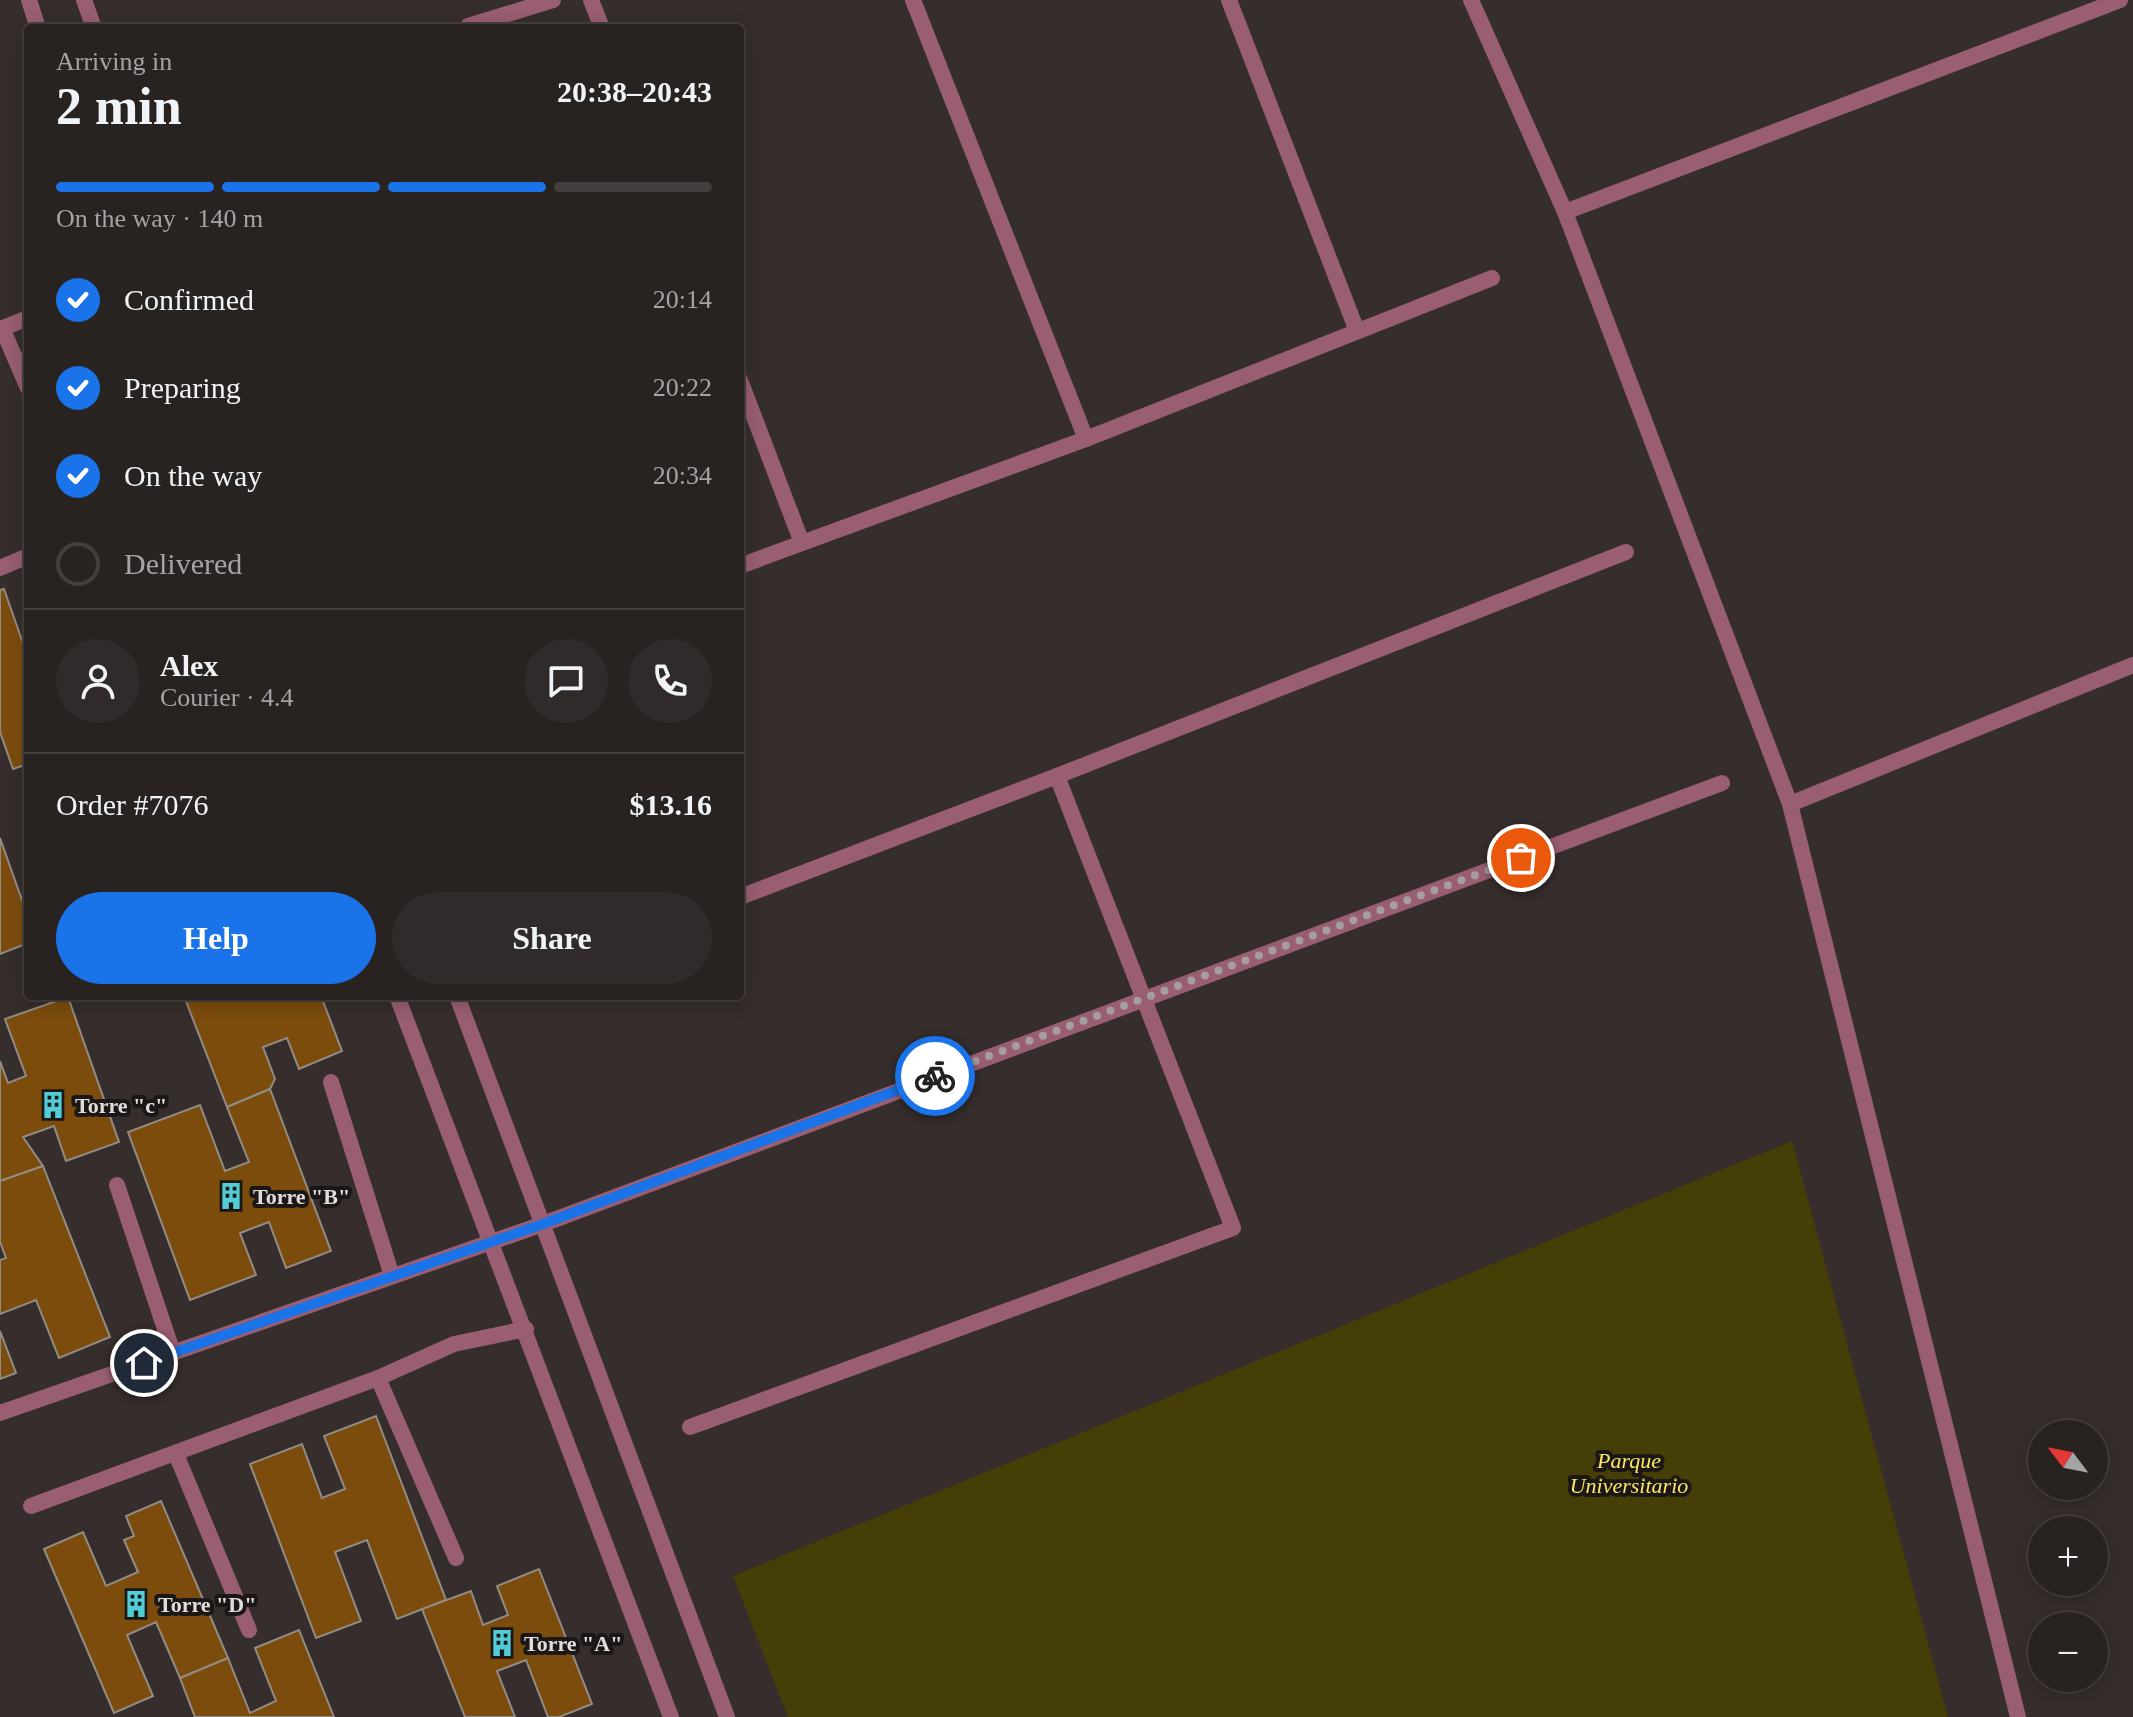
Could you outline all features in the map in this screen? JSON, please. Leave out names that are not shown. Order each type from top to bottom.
[{"type":"street","points":[[29,0],[37,24]]},
{"type":"street","points":[[84,0],[93,24]]},
{"type":"street","points":[[475,24],[553,0]]},
{"type":"street","points":[[591,0],[600,24]]},
{"type":"street","points":[[913,0],[1086,439]]},
{"type":"street","points":[[1229,0],[1357,331]]},
{"type":"street","points":[[1471,0],[1565,212],[1790,804],[2018,1717]]},
{"type":"street","points":[[1565,212],[2120,0]]},
{"type":"street","points":[[744,565],[1086,439],[1492,278]]},
{"type":"street","points":[[24,319],[1,328],[24,379]]},
{"type":"street","points":[[744,391],[802,543]]},
{"type":"street","points":[[744,895],[1626,552]]},
{"type":"street","points":[[0,568],[24,558]]},
{"type":"street","points":[[1790,804],[2133,665]]},
{"type":"street","points":[[690,1427],[1233,1228],[1146,996],[1057,776]]},
{"type":"street","points":[[0,1413],[543,1224],[1722,783]]},
{"type":"street","points":[[399,1000],[671,1717]]},
{"type":"street","points":[[459,1000],[727,1717]]},
{"type":"street","points":[[331,1082],[392,1276]]},
{"type":"street","points":[[117,1185],[173,1353]]},
{"type":"street","points":[[31,1506],[378,1378],[454,1344],[526,1329]]},
{"type":"street","points":[[378,1378],[456,1558]]},
{"type":"street","points":[[176,1454],[249,1630]]},
{"type":"green space","name":"Parque Universitario","points":[[1792,1141],[1948,1717],[788,1717],[733,1576]]},
{"type":"building","points":[[4,589],[24,646],[24,765],[13,769],[0,732],[0,590]]},
{"type":"building","points":[[0,838],[24,906],[24,945],[0,954]]},
{"type":"building","name":"Torre \"c\"","points":[[59,1000],[69,1000],[119,1142],[66,1161],[54,1126],[23,1137],[43,1166],[0,1181],[0,1061],[8,1083],[26,1076],[5,1019]]},
{"type":"building","points":[[186,1000],[323,1000],[342,1051],[299,1069],[287,1038],[263,1047],[275,1079],[270,1089],[227,1107]]},
{"type":"building","name":"Torre \"B\"","points":[[270,1089],[331,1251],[286,1268],[269,1222],[240,1233],[256,1275],[190,1300],[128,1132],[200,1105],[225,1171],[249,1162],[227,1107]]},
{"type":"building","points":[[43,1166],[110,1337],[59,1358],[36,1300],[0,1314],[0,1260],[6,1258],[0,1242],[0,1181]]},
{"type":"building","points":[[0,1331],[16,1373],[0,1379]]},
{"type":"building","points":[[376,1416],[446,1600],[397,1619],[367,1540],[335,1552],[361,1621],[316,1638],[250,1464],[302,1444],[322,1498],[345,1489],[324,1436]]},
{"type":"building","name":"Torre \"D\"","points":[[161,1501],[228,1658],[180,1678],[156,1622],[127,1635],[153,1696],[114,1713],[44,1549],[83,1532],[106,1586],[138,1572],[124,1540],[134,1536],[126,1516]]},
{"type":"building","name":"Torre \"A\"","points":[[539,1569],[592,1704],[559,1717],[548,1717],[526,1660],[497,1671],[515,1717],[465,1717],[422,1609],[471,1591],[483,1625],[508,1615],[497,1586]]},
{"type":"building","points":[[299,1630],[334,1717],[195,1717],[180,1678],[228,1658],[250,1713],[276,1701],[255,1648]]},
{"type":"way so far","points":[[935,1076],[1521,858]]},
{"type":"place","name":"Torre \"c\"","points":[[53,1105]]},
{"type":"place","name":"Torre \"B\"","points":[[231,1196]]},
{"type":"place","name":"Torre \"D\"","points":[[136,1604]]},
{"type":"place","name":"Torre \"A\"","points":[[502,1643]]},
{"type":"route","points":[[144,1363],[543,1224],[935,1076]]}]
